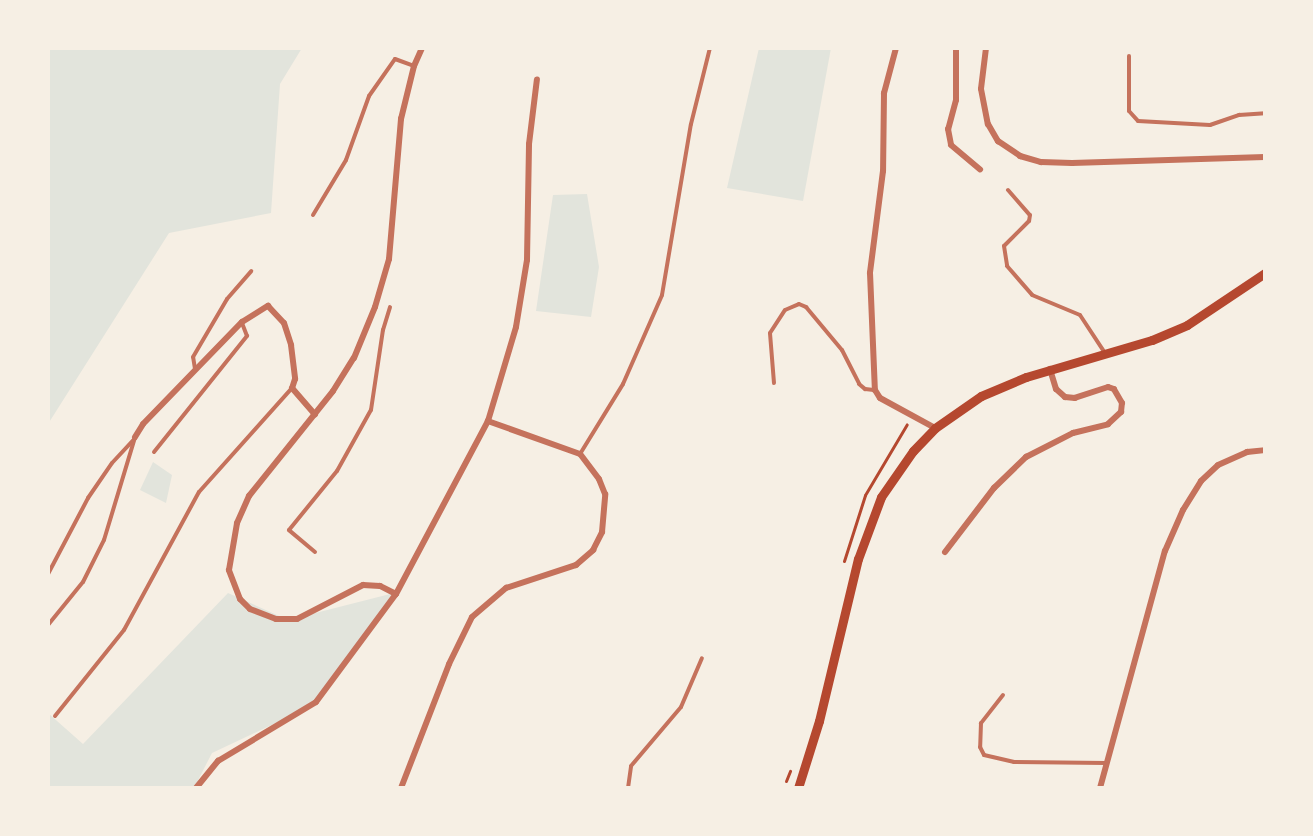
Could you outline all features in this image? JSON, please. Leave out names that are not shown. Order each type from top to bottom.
[{"type":"main road","points":[[798,788],[819,720],[858,559],[881,497],[913,451],[935,428],[981,396],[1050,369],[1106,354],[1187,325],[1265,273]]},
{"type":"street","points":[[396,594],[380,586],[363,585],[297,619],[276,619],[250,609],[234,589],[230,570],[239,517],[249,496],[315,414],[354,358],[375,307],[389,259],[401,119],[414,66],[422,48]]},
{"type":"street","points":[[896,48],[884,93],[883,171],[871,262],[875,390],[880,398],[935,428]]},
{"type":"street","points":[[956,48],[956,100],[948,129],[951,145],[980,169]]},
{"type":"street","points":[[987,48],[981,89],[988,124],[998,141],[1020,156],[1041,162],[1072,163],[1265,157]]},
{"type":"street","points":[[196,788],[218,761],[290,721],[316,702],[396,594],[488,421],[516,327],[527,260],[529,144],[537,79]]},
{"type":"street","points":[[135,437],[143,423],[242,322],[259,308],[268,306],[277,311],[291,345],[295,379],[292,388],[315,414]]},
{"type":"street","points":[[945,552],[994,488],[1026,456],[1074,433],[1108,424],[1121,412],[1122,403],[1114,389],[1108,387],[1075,398],[1065,397],[1056,389],[1050,369]]},
{"type":"street","points":[[401,788],[449,664],[472,617],[506,588],[576,565],[593,550],[602,532],[605,494],[599,479],[580,454],[488,421]]},
{"type":"street","points":[[1100,788],[1165,551],[1183,510],[1201,481],[1218,465],[1238,454],[1265,450]]},
{"type":"lane","points":[[580,454],[623,384],[662,295],[691,124],[710,48]]},
{"type":"lane","points":[[1129,56],[1129,111],[1138,121],[1210,125],[1239,115],[1265,112]]},
{"type":"lane","points":[[313,215],[345,160],[369,96],[395,59],[414,66]]},
{"type":"lane","points":[[1008,190],[1030,215],[1029,221],[1004,246],[1007,266],[1032,295],[1080,315],[1106,354]]},
{"type":"lane","points":[[195,369],[193,357],[227,299],[250,271]]},
{"type":"lane","points":[[774,383],[770,333],[785,310],[799,304],[806,307],[842,350],[859,384],[865,389],[875,390]]},
{"type":"lane","points":[[315,552],[289,530],[337,471],[371,410],[390,307]]},
{"type":"lane","points":[[154,452],[247,336],[242,322]]},
{"type":"lane","points":[[56,716],[124,630],[199,492],[292,388]]},
{"type":"lane","points":[[48,574],[88,498],[135,437]]},
{"type":"lane","points":[[48,625],[83,582],[104,540],[135,437]]},
{"type":"lane","points":[[628,788],[631,766],[681,707],[702,658]]},
{"type":"lane","points":[[1003,695],[981,723],[980,747],[984,755],[1014,762],[1106,763]]},
{"type":"shaded area","points":[[48,48],[302,48],[280,84],[271,213],[169,233],[48,424]]},
{"type":"shaded area","points":[[759,48],[831,48],[803,201],[727,188]]},
{"type":"shaded area","points":[[587,194],[599,267],[591,317],[536,311],[553,195]]},
{"type":"shaded area","points":[[153,462],[172,475],[166,503],[140,490]]},
{"type":"shaded area","points":[[228,593],[288,620],[394,593],[310,707],[212,753],[194,788],[48,788],[48,713],[83,744]]}]
